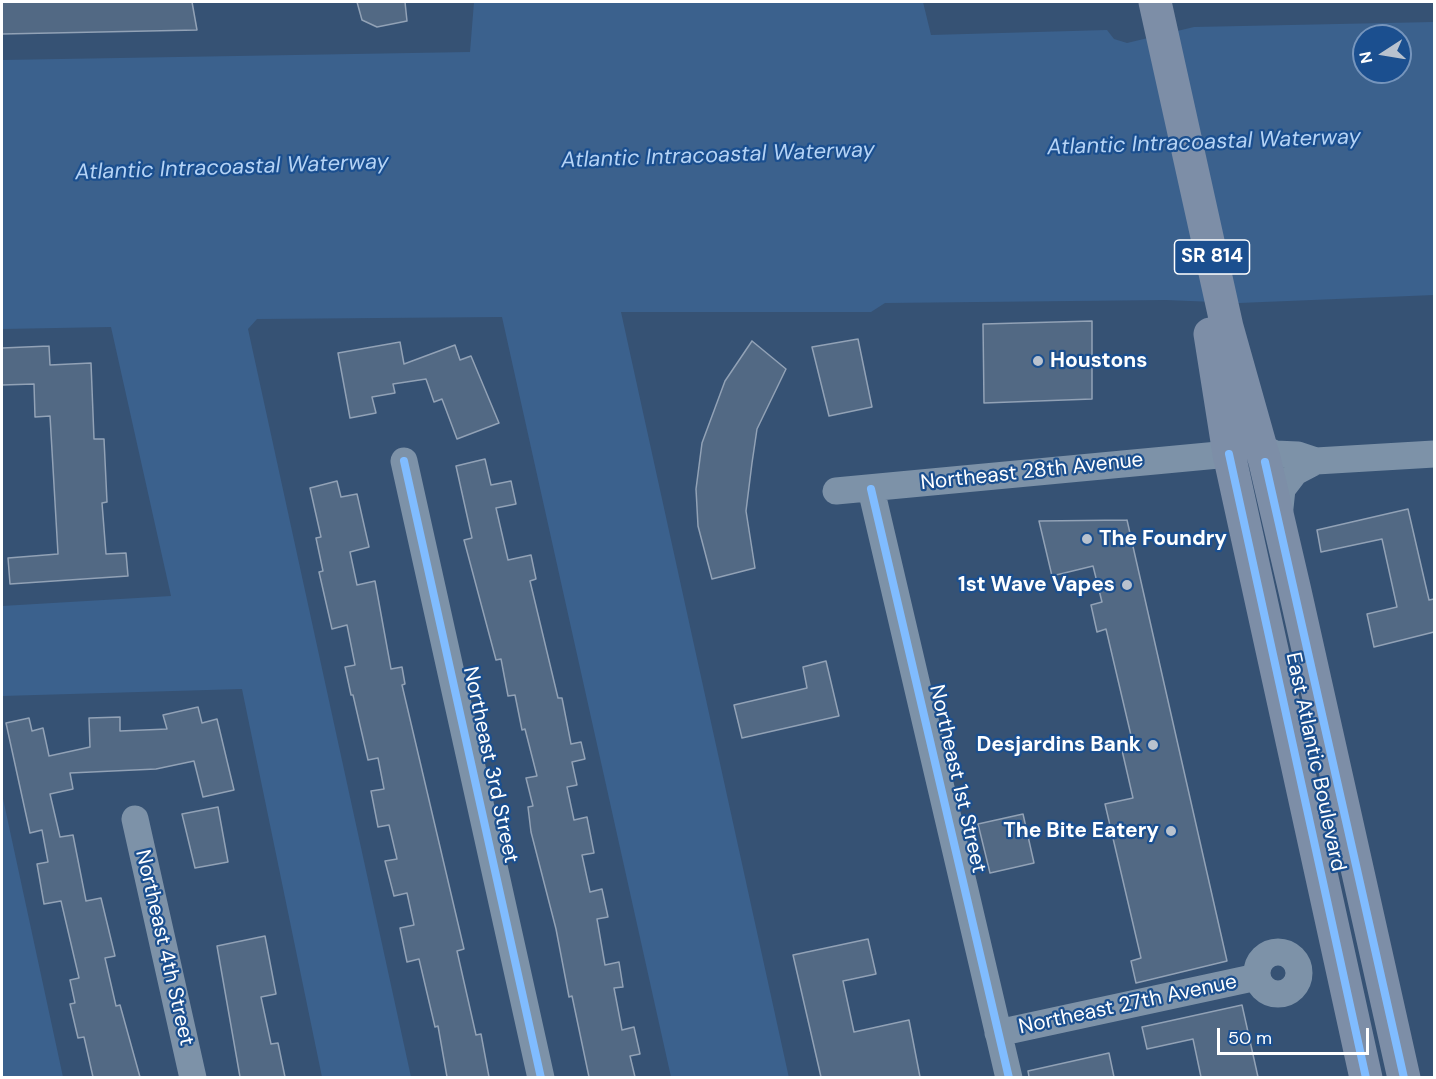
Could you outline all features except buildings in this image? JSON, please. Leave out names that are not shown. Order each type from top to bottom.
[{"type":"main road","name":"East Atlantic Boulevard","points":[[1134,2],[1219,328],[1260,447],[1404,1077]]},
{"type":"main road","name":"East Atlantic Boulevard","points":[[1155,2],[1219,328],[1229,454],[1366,1077]]},
{"type":"main road","points":[[1229,454],[1245,470],[1278,520]]},
{"type":"main road","points":[[1322,880],[1349,926],[1376,951]]},
{"type":"main road","points":[[1339,959],[1359,976],[1393,1027]]},
{"type":"street","points":[[1260,447],[1275,454],[1298,455],[1316,461],[1434,454]]},
{"type":"street","name":"Northeast 28th Avenue","points":[[836,491],[1229,454]]},
{"type":"street","name":"Northeast 3rd Street","points":[[404,461],[541,1077]]},
{"type":"street","points":[[1278,520],[1282,489],[1295,472],[1316,461]]},
{"type":"street","name":"Northeast 1st Street","points":[[871,489],[1009,1077]]},
{"type":"street","name":"Northeast 4th Street","points":[[135,819],[193,1077]]},
{"type":"street","name":"Northeast 27th Avenue","points":[[998,1033],[1257,977],[1261,961],[1274,952],[1289,955],[1298,967],[1339,959]]},
{"type":"water","name":"Atlantic Intracoastal Waterway","points":[[474,2],[923,2],[931,35],[1107,30],[1114,39],[1127,43],[1194,27],[1434,22],[1434,295],[1239,303],[1166,300],[885,303],[871,312],[621,312],[789,1078],[671,1077],[502,317],[257,319],[248,329],[411,1077],[322,1077],[242,689],[2,696],[2,606],[171,596],[111,327],[2,329],[2,60],[470,52]]},
{"type":"water","points":[[2,794],[63,1077],[2,1077]]},
{"type":"cycle path","points":[[1229,454],[1366,1078]]},
{"type":"cycle path","points":[[404,461],[541,1078]]},
{"type":"cycle path","points":[[1265,462],[1404,1078]]},
{"type":"cycle path","points":[[871,489],[1009,1078]]},
{"type":"place","name":"Houstons","points":[[1038,361]]},
{"type":"place","name":"The Foundry","points":[[1087,539]]},
{"type":"place","name":"1st Wave Vapes","points":[[1127,585]]},
{"type":"place","name":"Desjardins Bank","points":[[1153,745]]},
{"type":"place","name":"The Bite Eatery","points":[[1171,831]]}]
